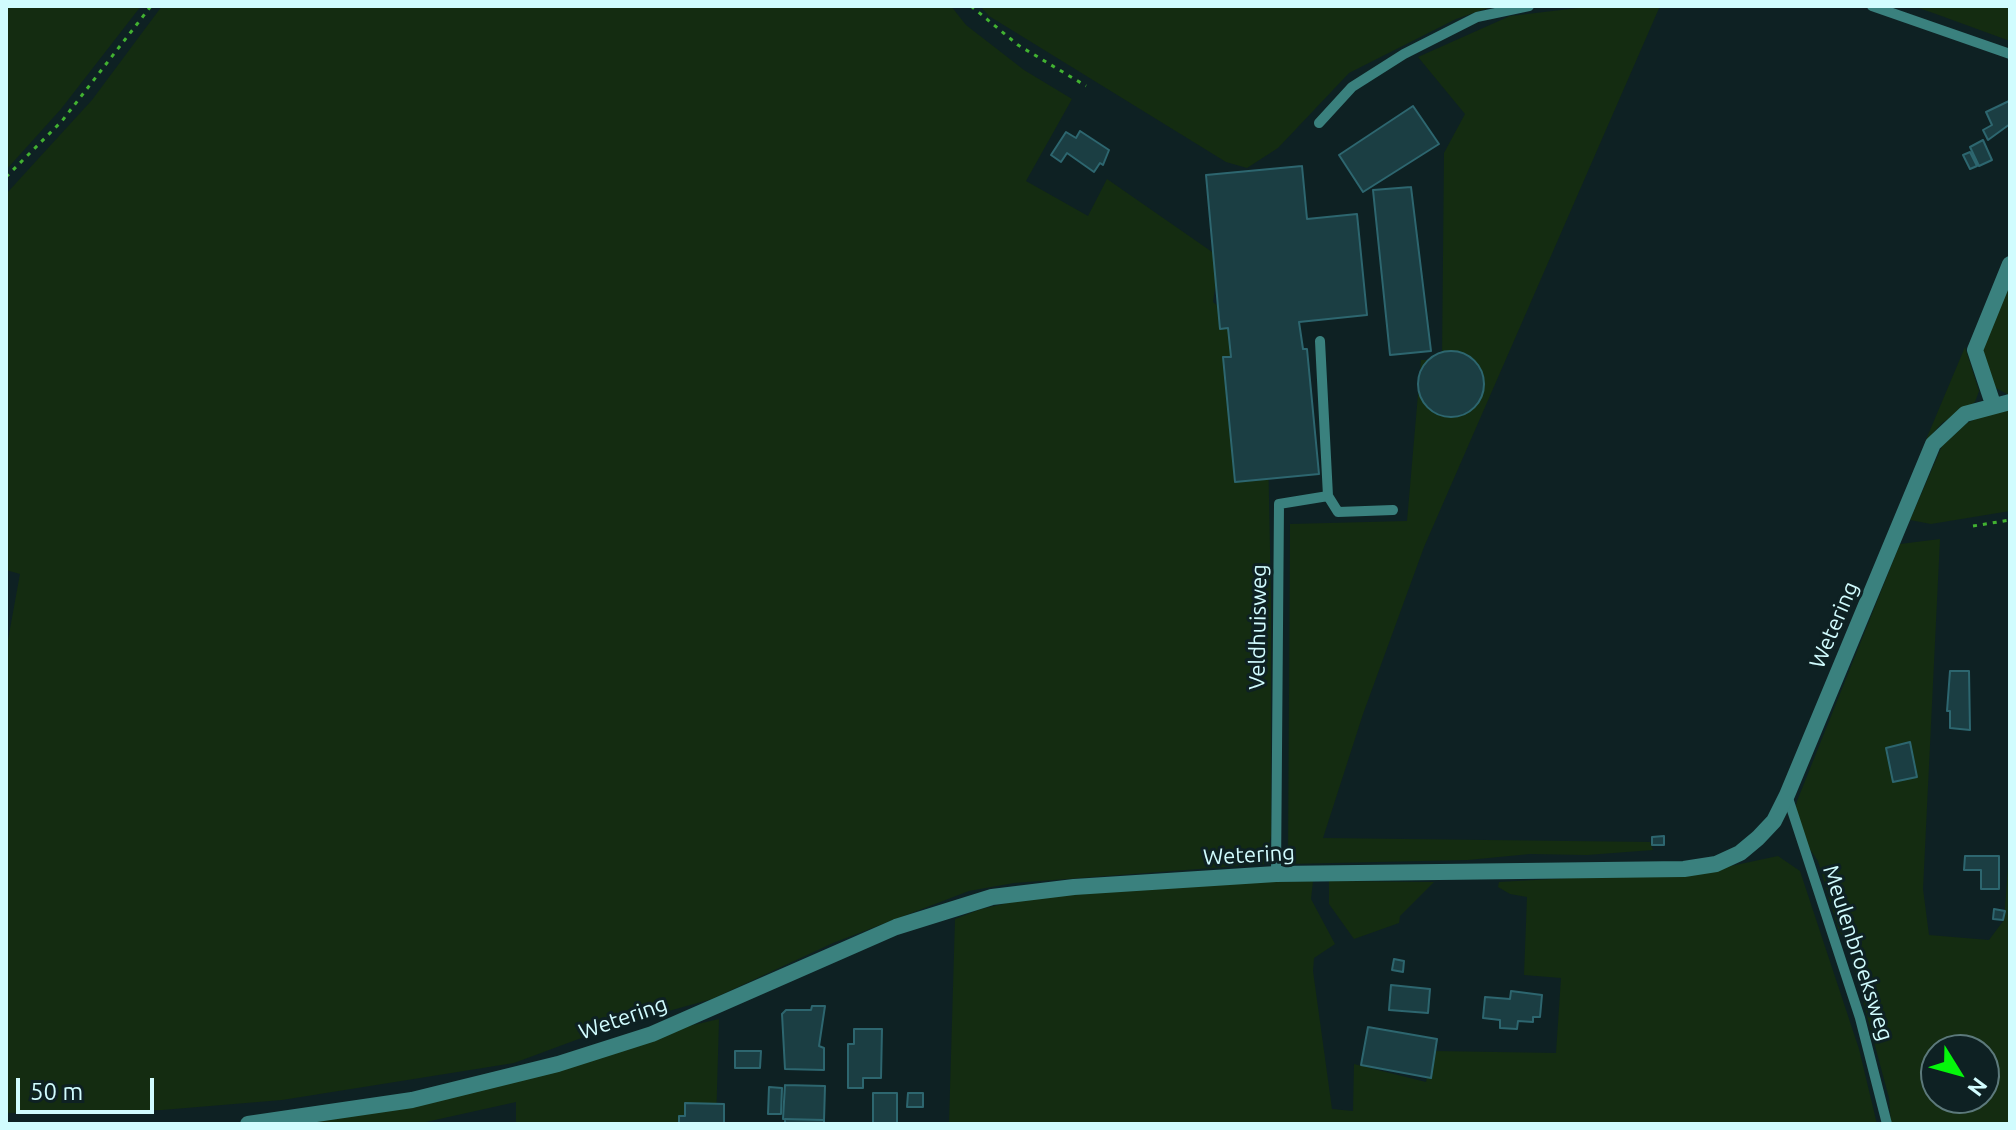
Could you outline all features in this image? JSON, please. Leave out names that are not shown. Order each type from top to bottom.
[{"type":"street","points":[[2001,403],[1975,350],[2010,264]]},
{"type":"street","name":"Wetering","points":[[248,1124],[412,1100],[558,1064],[652,1034],[896,927],[960,905],[1074,887],[1276,874],[1684,869],[1716,864],[1740,853],[1774,821],[1933,444],[1965,414],[2001,403]]},
{"type":"lane","points":[[1319,123],[1352,87],[1404,54],[1477,17],[1529,6]]},
{"type":"lane","points":[[1872,6],[2010,54]]},
{"type":"lane","points":[[1320,341],[1328,496],[1338,512],[1393,510]]},
{"type":"lane","name":"Veldhuisweg","points":[[1276,874],[1279,504],[1328,496]]},
{"type":"lane","name":"Meulenbroeksweg","points":[[1787,795],[1860,1018],[1887,1124]]},
{"type":"path","points":[[6,177],[62,121],[151,6]]},
{"type":"path","points":[[971,6],[1018,45],[1086,86]]},
{"type":"path","points":[[1973,526],[2010,520]]},
{"type":"green space","points":[[6,6],[141,6],[61,109],[6,170]]},
{"type":"green space","points":[[162,6],[951,6],[966,25],[1024,70],[1072,99],[1026,181],[1088,216],[1107,179],[1215,254],[1218,268],[1213,302],[1266,346],[1271,600],[1271,836],[1265,864],[1014,883],[969,891],[833,943],[712,999],[611,1027],[514,1063],[282,1100],[162,1110],[6,1113],[6,651],[20,574],[6,570],[6,194],[92,100]]},
{"type":"green space","points":[[980,6],[1494,6],[1456,19],[1349,73],[1278,148],[1247,168],[1226,162],[989,16]]},
{"type":"green space","points":[[1595,6],[1660,6],[1424,547],[1363,714],[1323,838],[1650,842],[1653,850],[1587,855],[1530,854],[1468,860],[1288,864],[1290,524],[1407,521],[1421,360],[1442,360],[1444,153],[1465,114],[1418,57],[1510,16]]},
{"type":"green space","points":[[1913,6],[2010,6],[2010,41],[1936,14]]},
{"type":"green space","points":[[2010,278],[2010,393],[2007,394],[1994,387],[1982,350]]},
{"type":"green space","points":[[1965,347],[1979,391],[1975,402],[1942,423],[1925,442]]},
{"type":"green space","points":[[2010,410],[2010,511],[1931,524],[1910,520],[1942,446],[1967,423],[1987,414]]},
{"type":"green space","points":[[1940,539],[1923,889],[1929,935],[1989,940],[2004,920],[2010,841],[2010,1124],[1891,1124],[1889,1098],[1850,952],[1838,928],[1818,861],[1800,835],[1794,817],[1797,801],[1900,544]]},
{"type":"green space","points":[[1778,856],[1800,871],[1859,1049],[1877,1124],[949,1124],[955,919],[981,909],[1034,897],[1224,883],[1313,881],[1311,899],[1335,944],[1314,958],[1313,971],[1332,1109],[1353,1111],[1354,1064],[1426,1082],[1434,1051],[1556,1053],[1561,978],[1524,975],[1527,897],[1510,894],[1498,887],[1499,882],[1712,870]]},
{"type":"green space","points":[[1329,881],[1434,882],[1400,916],[1399,923],[1354,939],[1329,904]]},
{"type":"green space","points":[[719,1019],[716,1124],[516,1124],[516,1102],[417,1124],[271,1124],[404,1104],[628,1040]]},
{"type":"building","points":[[2009,101],[2010,124],[1988,140],[1983,130],[1992,125],[1986,112]]},
{"type":"building","points":[[1413,106],[1439,144],[1363,192],[1339,155]]},
{"type":"building","points":[[1080,131],[1109,150],[1103,165],[1100,163],[1094,172],[1067,153],[1061,162],[1051,155],[1066,132],[1076,138]]},
{"type":"building","points":[[1983,140],[1992,160],[1979,166],[1970,147]]},
{"type":"building","points":[[1970,152],[1977,166],[1970,169],[1963,155]]},
{"type":"building","points":[[1302,166],[1307,219],[1357,214],[1367,315],[1299,322],[1303,349],[1307,349],[1319,474],[1235,482],[1223,357],[1231,357],[1228,328],[1220,329],[1206,175]]},
{"type":"building","points":[[1411,187],[1431,351],[1390,355],[1373,190]]},
{"type":"building","points":[[1444,351],[1458,351],[1470,356],[1479,365],[1484,384],[1482,397],[1475,408],[1458,417],[1444,417],[1432,412],[1423,403],[1418,391],[1418,377],[1423,365],[1432,356]]},
{"type":"building","points":[[1950,671],[1969,671],[1970,730],[1950,728],[1950,711],[1947,711]]},
{"type":"building","points":[[1910,742],[1917,777],[1893,782],[1886,748]]},
{"type":"building","points":[[1664,836],[1664,845],[1652,845],[1652,837]]},
{"type":"building","points":[[1965,856],[1999,856],[1999,889],[1981,889],[1981,870],[1964,870]]},
{"type":"building","points":[[1994,909],[2005,911],[2003,920],[1993,919]]},
{"type":"building","points":[[1394,959],[1404,961],[1403,972],[1392,970]]},
{"type":"building","points":[[1391,985],[1430,989],[1428,1013],[1389,1010]]},
{"type":"building","points":[[1511,991],[1542,995],[1540,1017],[1533,1017],[1533,1022],[1518,1021],[1517,1029],[1500,1028],[1500,1020],[1483,1018],[1485,997],[1510,999]]},
{"type":"building","points":[[812,1006],[825,1006],[819,1046],[824,1048],[824,1070],[785,1069],[782,1014],[786,1010],[811,1010]]},
{"type":"building","points":[[1368,1027],[1437,1039],[1431,1078],[1361,1065]]},
{"type":"building","points":[[854,1029],[882,1029],[881,1078],[863,1078],[863,1088],[848,1088],[848,1044],[854,1044]]},
{"type":"building","points":[[735,1051],[761,1051],[760,1068],[735,1068]]},
{"type":"building","points":[[785,1085],[825,1086],[824,1120],[783,1119]]},
{"type":"building","points":[[769,1087],[782,1088],[781,1114],[768,1114]]},
{"type":"building","points":[[873,1093],[897,1093],[897,1124],[873,1124]]},
{"type":"building","points":[[908,1093],[923,1093],[923,1107],[907,1107]]},
{"type":"building","points":[[685,1103],[724,1104],[724,1124],[679,1124],[679,1116],[685,1116]]},
{"type":"building","points":[[785,1119],[824,1120],[824,1124],[785,1124]]}]
